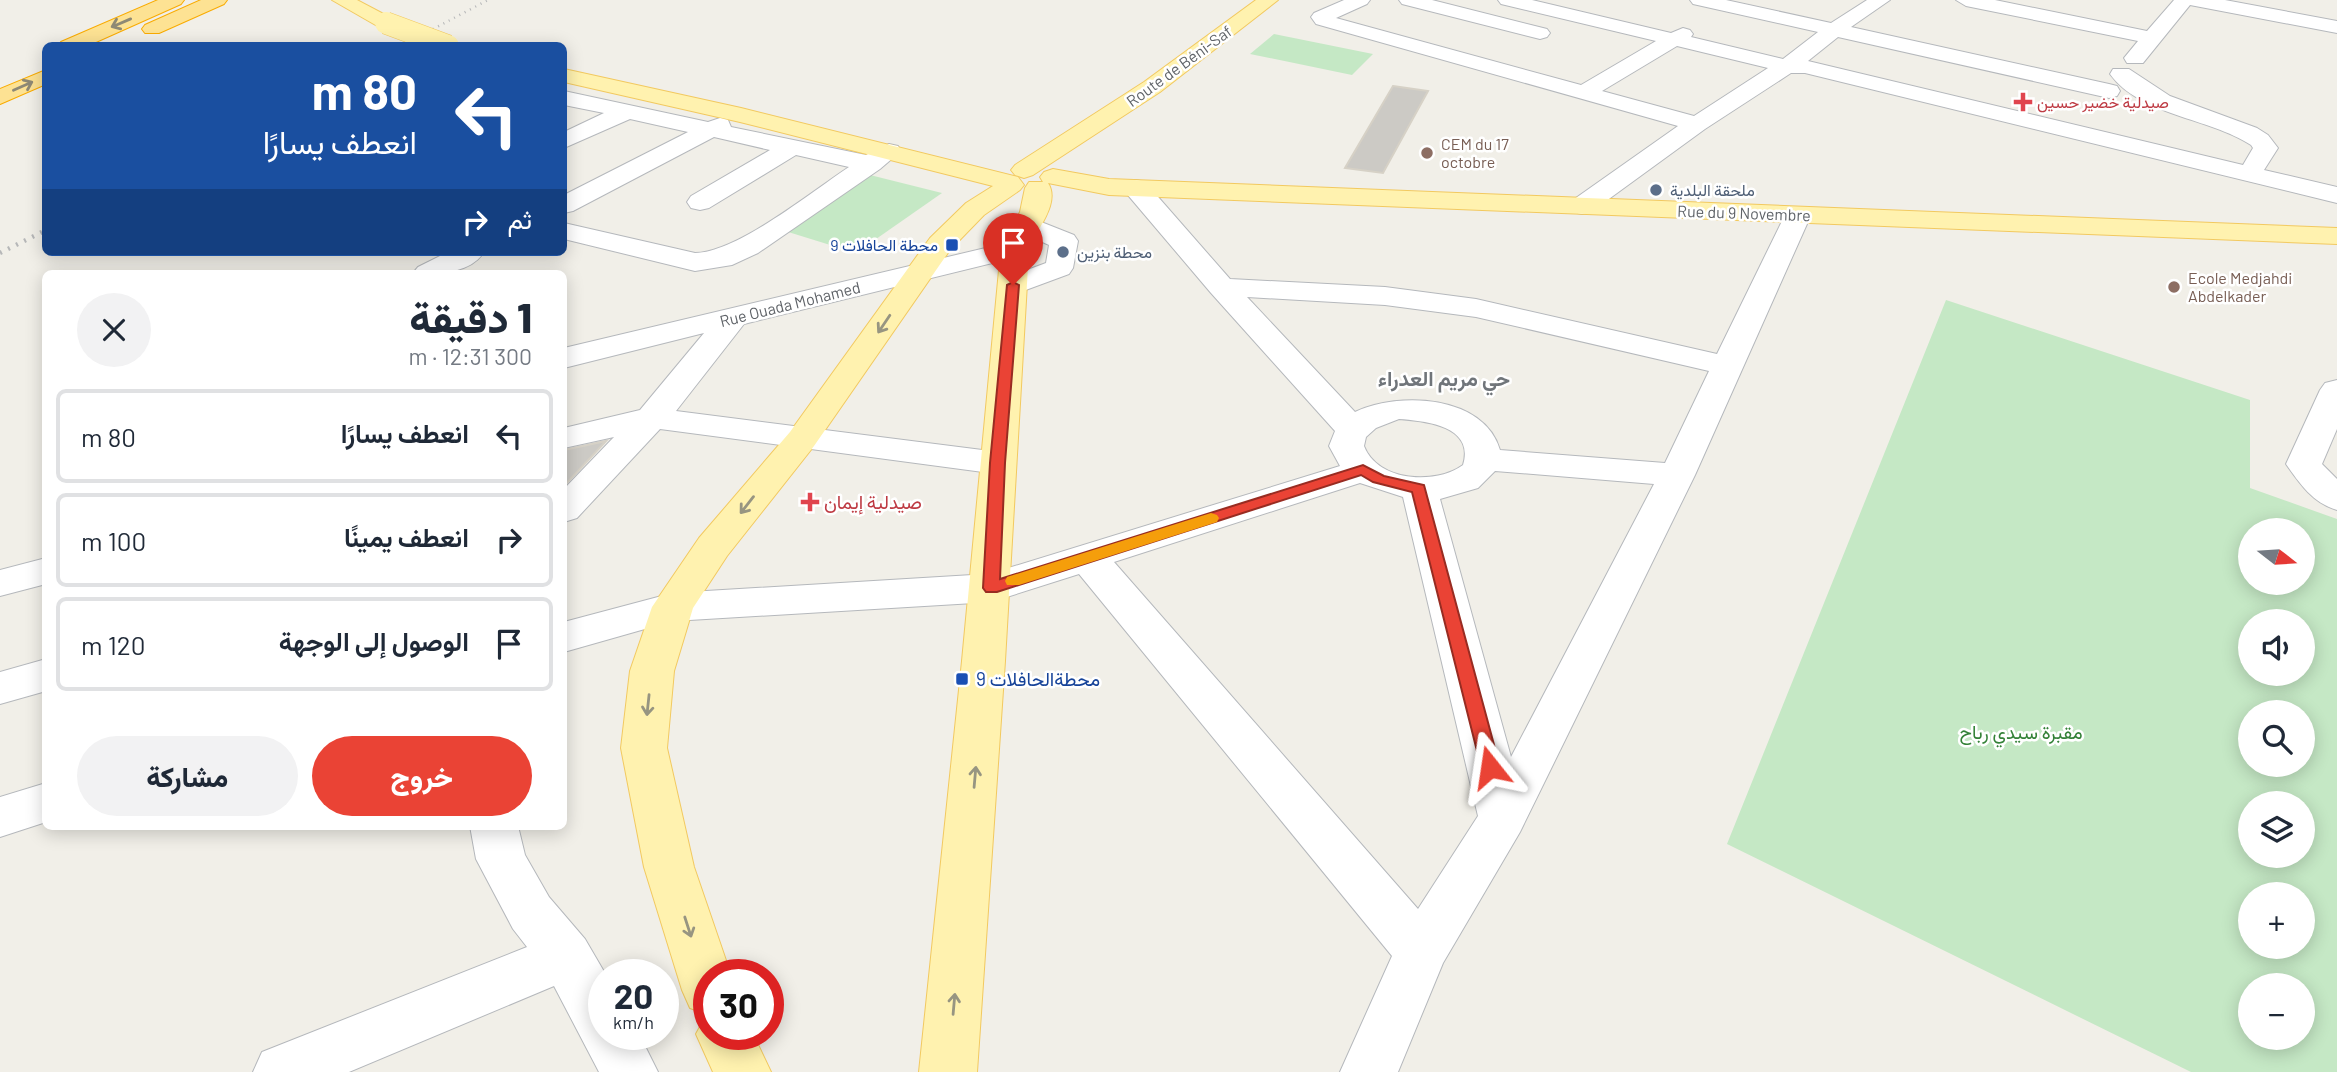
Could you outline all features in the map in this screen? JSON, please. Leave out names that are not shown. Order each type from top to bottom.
[{"type":"highway","points":[[77,42],[174,0]]},
{"type":"highway","points":[[124,42],[217,0]]},
{"type":"highway","points":[[0,75],[42,57]]},
{"type":"highway","points":[[0,97],[42,78]]},
{"type":"main road","points":[[342,0],[386,23],[437,42]]},
{"type":"main road","name":"Route de Béni-Saf","points":[[1028,199],[1074,153],[1088,129],[1152,87],[1268,0]]},
{"type":"main road","name":"Rue du 9 Novembre","points":[[567,77],[741,115],[891,157],[964,170],[1028,199],[1081,189],[1123,187],[2337,236]]},
{"type":"main road","points":[[891,157],[957,187],[975,209]]},
{"type":"main road","points":[[699,959],[669,867],[644,748],[652,671],[673,607],[713,547],[802,439],[940,244],[975,209],[1028,199],[998,463],[992,588],[948,1072]]},
{"type":"main road","points":[[732,1050],[743,1072]]},
{"type":"street","points":[[1360,0],[1321,17],[1323,20],[1697,124]]},
{"type":"street","points":[[1409,0],[1564,39]]},
{"type":"street","points":[[1508,0],[1540,3],[1691,30],[1795,64],[2337,195]]},
{"type":"street","points":[[1700,0],[1737,4],[1953,56],[2115,83],[2246,132],[2264,143],[2266,148],[2249,174]]},
{"type":"street","points":[[1582,206],[1697,124],[1795,64],[1835,29],[1880,0]]},
{"type":"street","points":[[1966,0],[2011,4],[2153,37]]},
{"type":"street","points":[[2073,131],[2184,0]]},
{"type":"street","points":[[2194,0],[2337,27]]},
{"type":"street","points":[[1441,53],[1540,3]]},
{"type":"street","points":[[1584,92],[1737,4]]},
{"type":"street","points":[[1989,24],[2011,4]]},
{"type":"street","points":[[1912,93],[1971,40]]},
{"type":"street","points":[[1614,52],[1639,58]]},
{"type":"street","points":[[567,99],[794,146],[891,157]]},
{"type":"street","points":[[567,140],[628,111]]},
{"type":"street","points":[[567,203],[741,115]]},
{"type":"street","points":[[700,202],[794,146]]},
{"type":"street","points":[[567,232],[695,262],[714,262],[731,257],[748,247],[891,157]]},
{"type":"street","points":[[1123,187],[1352,429]]},
{"type":"street","name":"Rue Ouada Mohamed","points":[[567,357],[918,272],[1028,199]]},
{"type":"street","points":[[1368,1072],[1421,951],[1503,818],[1677,475],[1798,215]]},
{"type":"street","points":[[434,270],[462,256]]},
{"type":"street","points":[[1221,288],[1375,295],[1454,304],[1727,366]]},
{"type":"street","points":[[567,507],[652,418],[732,319]]},
{"type":"street","points":[[2337,390],[2304,464],[2315,480],[2337,498]]},
{"type":"street","points":[[1420,410],[1441,414],[1474,433],[1482,446],[1483,459],[1477,472],[1462,482],[1442,488],[1419,489],[1378,479],[1363,470],[1353,460],[1348,449],[1348,439],[1352,429],[1363,419],[1380,412],[1420,410]]},
{"type":"street","points":[[567,437],[652,418],[998,463]]},
{"type":"street","points":[[1483,459],[1677,475]]},
{"type":"street","points":[[567,636],[673,607],[992,588],[1363,470]]},
{"type":"street","points":[[1419,489],[1503,818]]},
{"type":"street","points":[[1088,558],[1421,951]]},
{"type":"street","points":[[0,583],[42,572]]},
{"type":"street","points":[[0,688],[42,676]]},
{"type":"street","points":[[0,817],[42,803]]},
{"type":"street","points":[[495,830],[501,859],[531,913],[566,956],[588,996]]},
{"type":"street","points":[[282,1072],[566,956]]},
{"type":"street","points":[[617,1050],[629,1072]]},
{"type":"green space","points":[[1274,34],[1373,54],[1352,75],[1250,54]]},
{"type":"green space","points":[[870,175],[942,193],[856,253],[785,231]]},
{"type":"green space","name":"مقبرة سيدي رباح","points":[[1946,300],[2250,400],[2250,488],[2337,519],[2337,1072],[2191,1072],[1727,844]]},
{"type":"building","points":[[1393,86],[1428,91],[1383,173],[1345,168]]},
{"type":"building","points":[[606,441],[567,483],[567,449]]},
{"type":"railway","points":[[409,42],[488,0]]},
{"type":"railway","points":[[0,253],[42,232]]},
{"type":"slow traffic","points":[[1013,581],[1211,518]]},
{"type":"place","name":"صيدلية خضير حسين","points":[[2023,102]]},
{"type":"place","name":"CEM du 17 octobre","points":[[1427,153]]},
{"type":"place","name":"ملحقة البلدية","points":[[1656,190]]},
{"type":"place","name":"محطة الحافلات 9","points":[[952,245]]},
{"type":"place","name":"محطة بنزين","points":[[1063,252]]},
{"type":"place","name":"Ecole Medjahdi Abdelkader","points":[[2174,287]]},
{"type":"place","name":"صيدلية إيمان","points":[[810,502]]},
{"type":"place","name":"محطةالحافلات 9","points":[[962,679]]},
{"type":"district","name":"حي مريم العدراء","points":[[1444,379]]},
{"type":"route","points":[[1013,285],[998,463],[992,588],[1363,470],[1398,486],[1419,489],[1490,767]]}]
